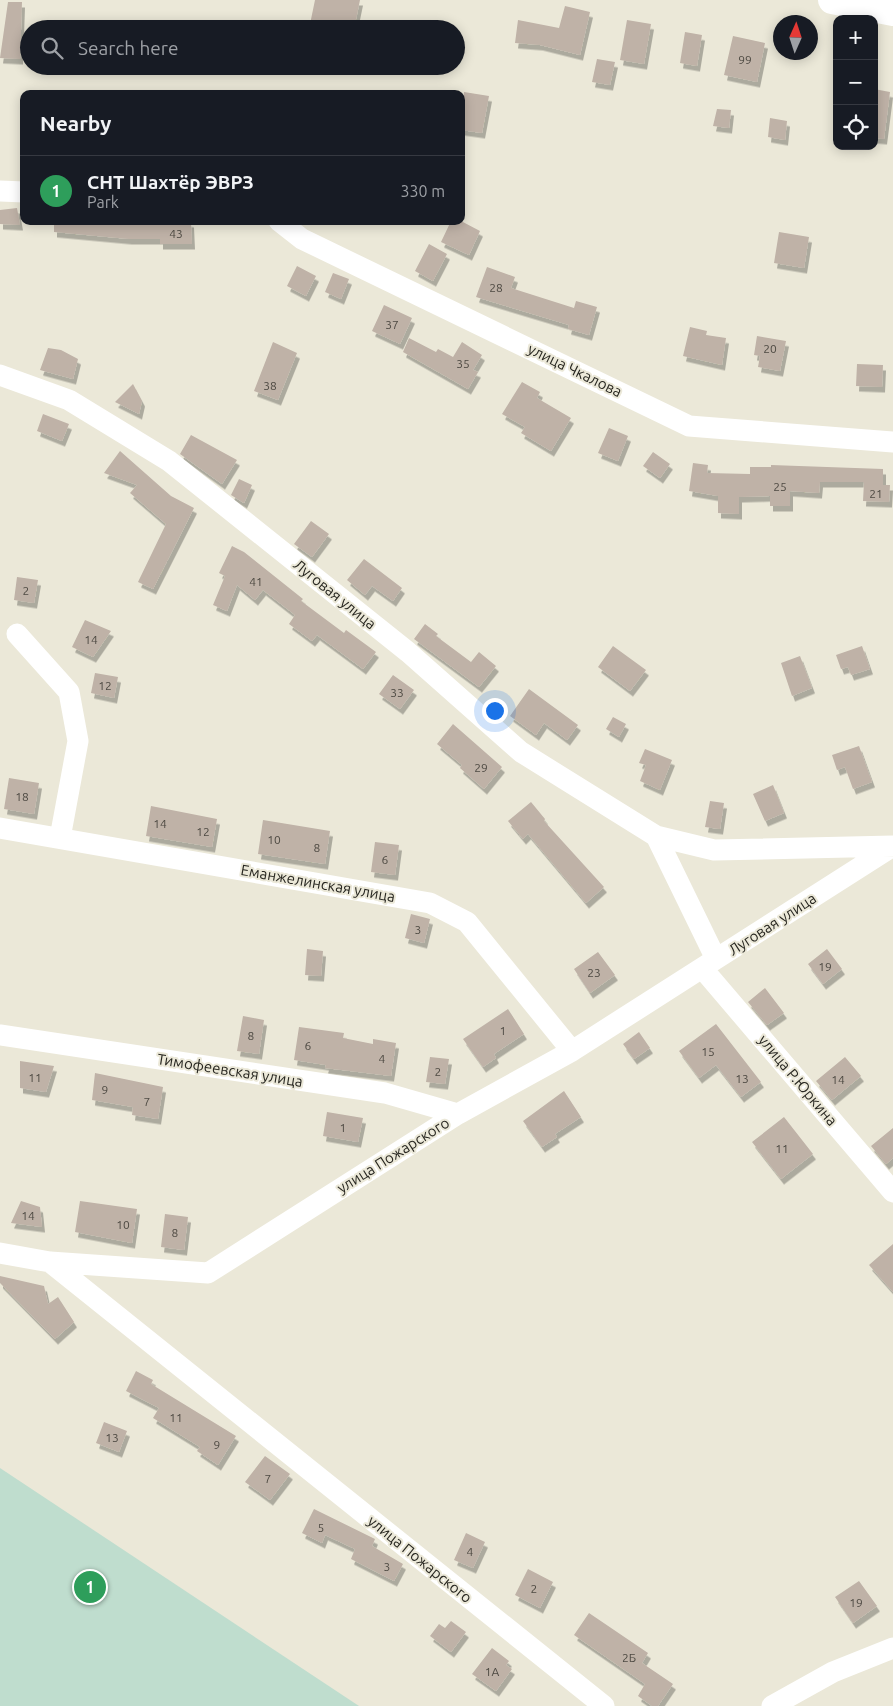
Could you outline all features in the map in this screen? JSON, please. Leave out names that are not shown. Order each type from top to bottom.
[{"type":"main road","points":[[832,0],[893,12]]},
{"type":"street","points":[[0,191],[20,192]]},
{"type":"street","name":"улица Чкалова","points":[[284,225],[302,239],[689,426],[893,442]]},
{"type":"street","name":"Луговая улица","points":[[0,375],[69,400],[169,461],[408,652],[521,752],[656,836],[714,850],[893,846],[709,964],[656,836]]},
{"type":"street","points":[[17,634],[69,692],[78,741],[60,838]]},
{"type":"street","name":"Еманжелинская улица","points":[[0,828],[430,903],[467,922],[572,1051]]},
{"type":"street","name":"улица Пожарского","points":[[0,1253],[50,1262],[208,1273],[458,1114],[572,1051],[709,964]]},
{"type":"street","name":"улица Р.Юркина","points":[[709,964],[893,1192]]},
{"type":"street","name":"Тимофеевская улица","points":[[0,1035],[385,1093],[458,1114]]},
{"type":"street","name":"улица Пожарского","points":[[50,1262],[604,1706]]},
{"type":"street","points":[[772,1706],[833,1672],[893,1648]]},
{"type":"green space","points":[[0,1468],[359,1706],[0,1706]]},
{"type":"building","points":[[315,0],[360,0],[356,20],[311,20]]},
{"type":"building","points":[[8,2],[22,2],[20,59],[0,58]]},
{"type":"building","points":[[565,6],[590,12],[580,55],[540,45],[515,43],[518,20],[559,28]]},
{"type":"building","points":[[627,20],[651,24],[644,64],[620,60]]},
{"type":"building","points":[[685,32],[702,35],[697,66],[680,63]]},
{"type":"building","points":[[733,36],[765,43],[757,82],[724,75]]},
{"type":"building","points":[[597,59],[615,62],[610,85],[592,82]]},
{"type":"building","points":[[878,90],[890,92],[884,139],[878,138]]},
{"type":"building","points":[[465,92],[489,96],[482,133],[465,131]]},
{"type":"building","points":[[717,109],[731,110],[729,128],[713,126]]},
{"type":"building","points":[[770,118],[787,121],[785,140],[768,137]]},
{"type":"building","points":[[17,208],[20,225],[0,224],[0,210]]},
{"type":"building","points":[[465,223],[480,231],[469,255],[441,242],[449,225],[465,225]]},
{"type":"building","points":[[54,225],[191,225],[192,244],[160,244],[160,239],[129,239],[54,232]]},
{"type":"building","points":[[779,232],[809,237],[804,268],[774,263]]},
{"type":"building","points":[[429,244],[447,254],[433,281],[415,271]]},
{"type":"building","points":[[297,266],[316,276],[306,296],[287,286]]},
{"type":"building","points":[[487,267],[515,277],[511,288],[574,308],[576,301],[597,307],[589,335],[568,329],[569,325],[476,297]]},
{"type":"building","points":[[333,273],[349,279],[341,299],[325,292]]},
{"type":"building","points":[[384,305],[412,318],[400,344],[372,331]]},
{"type":"building","points":[[690,327],[707,331],[706,335],[726,338],[722,365],[683,356]]},
{"type":"building","points":[[757,336],[786,341],[780,371],[758,367],[760,356],[754,355]]},
{"type":"building","points":[[409,338],[436,352],[438,349],[453,357],[462,342],[482,355],[473,370],[478,372],[468,389],[403,352]]},
{"type":"building","points":[[273,342],[297,353],[278,400],[254,391]]},
{"type":"building","points":[[48,348],[61,350],[78,359],[73,379],[40,370]]},
{"type":"building","points":[[857,364],[883,365],[882,387],[856,386]]},
{"type":"building","points":[[522,382],[540,392],[537,398],[571,418],[551,451],[521,433],[525,427],[502,414]]},
{"type":"building","points":[[133,384],[142,401],[139,414],[115,402]]},
{"type":"building","points":[[43,414],[69,424],[62,441],[37,431]]},
{"type":"building","points":[[609,428],[628,436],[618,461],[598,453]]},
{"type":"building","points":[[191,435],[237,460],[222,484],[180,454]]},
{"type":"building","points":[[120,451],[171,496],[194,508],[153,589],[138,582],[166,524],[130,493],[137,485],[104,473]]},
{"type":"building","points":[[653,452],[670,464],[660,478],[643,466]]},
{"type":"building","points":[[693,463],[708,465],[707,473],[750,474],[750,467],[771,467],[771,465],[883,469],[883,485],[890,485],[889,502],[863,501],[864,482],[820,482],[819,493],[790,491],[790,506],[770,506],[770,496],[739,497],[739,514],[718,513],[718,496],[689,491]]},
{"type":"building","points":[[239,479],[252,485],[244,503],[231,495]]},
{"type":"building","points":[[311,521],[329,534],[312,557],[294,544]]},
{"type":"building","points":[[232,546],[244,552],[303,599],[301,601],[344,633],[346,630],[376,652],[363,669],[317,635],[312,641],[289,624],[295,615],[263,590],[255,600],[237,585],[227,611],[213,605],[225,576],[219,573]]},
{"type":"building","points":[[364,559],[402,588],[393,601],[372,586],[365,595],[347,580]]},
{"type":"building","points":[[17,577],[38,580],[34,603],[14,600]]},
{"type":"building","points":[[85,620],[111,631],[93,657],[72,647]]},
{"type":"building","points":[[425,624],[438,634],[436,636],[471,662],[479,652],[496,666],[479,687],[414,639]]},
{"type":"building","points":[[613,646],[646,670],[630,691],[598,667]]},
{"type":"building","points":[[862,646],[870,669],[851,675],[848,667],[841,669],[836,655]]},
{"type":"building","points":[[800,656],[812,688],[792,696],[781,663]]},
{"type":"building","points":[[95,673],[118,677],[114,698],[91,693]]},
{"type":"building","points":[[393,675],[414,690],[400,709],[379,694]]},
{"type":"building","points":[[529,689],[578,725],[567,740],[544,723],[536,735],[510,716]]},
{"type":"building","points":[[613,717],[626,724],[619,737],[606,729]]},
{"type":"building","points":[[453,724],[502,767],[484,789],[460,768],[462,765],[437,744]]},
{"type":"building","points":[[859,746],[872,782],[853,789],[845,767],[837,770],[832,755]]},
{"type":"building","points":[[645,749],[672,760],[660,790],[640,781],[646,765],[639,763]]},
{"type":"building","points":[[9,778],[39,783],[34,814],[4,809]]},
{"type":"building","points":[[773,785],[784,813],[765,821],[753,794]]},
{"type":"building","points":[[710,801],[724,803],[720,829],[705,827]]},
{"type":"building","points":[[531,802],[545,819],[544,821],[604,887],[586,903],[528,834],[523,839],[508,821]]},
{"type":"building","points":[[151,806],[217,819],[212,847],[146,836]]},
{"type":"building","points":[[263,820],[330,831],[325,864],[258,854]]},
{"type":"building","points":[[375,842],[399,845],[395,875],[371,872]]},
{"type":"building","points":[[411,914],[430,919],[424,943],[405,938]]},
{"type":"building","points":[[307,949],[323,951],[321,976],[305,975]]},
{"type":"building","points":[[827,949],[842,969],[823,984],[808,964]]},
{"type":"building","points":[[598,952],[615,975],[590,993],[574,969]]},
{"type":"building","points":[[765,988],[784,1013],[767,1025],[748,1002]]},
{"type":"building","points":[[508,1009],[524,1034],[494,1054],[496,1058],[483,1067],[463,1039]]},
{"type":"building","points":[[243,1016],[264,1020],[259,1054],[237,1051]]},
{"type":"building","points":[[716,1024],[761,1082],[741,1097],[716,1065],[699,1078],[679,1051]]},
{"type":"building","points":[[299,1027],[344,1033],[343,1038],[373,1044],[373,1039],[396,1043],[391,1076],[325,1068],[326,1065],[294,1060]]},
{"type":"building","points":[[639,1032],[650,1048],[634,1059],[623,1044]]},
{"type":"building","points":[[430,1057],[449,1059],[445,1084],[426,1082]]},
{"type":"building","points":[[845,1057],[861,1076],[832,1100],[816,1081]]},
{"type":"building","points":[[20,1061],[54,1066],[46,1092],[20,1088]]},
{"type":"building","points":[[95,1073],[163,1087],[158,1119],[132,1115],[133,1107],[92,1100]]},
{"type":"building","points":[[564,1091],[581,1117],[555,1134],[557,1137],[542,1147],[523,1121]]},
{"type":"building","points":[[327,1112],[363,1118],[358,1142],[323,1136]]},
{"type":"building","points":[[784,1117],[813,1154],[781,1179],[752,1142]]},
{"type":"building","points":[[893,1128],[893,1158],[886,1164],[871,1146]]},
{"type":"building","points":[[21,1201],[40,1207],[42,1227],[11,1223]]},
{"type":"building","points":[[80,1201],[137,1209],[132,1243],[75,1232]]},
{"type":"building","points":[[165,1214],[188,1217],[184,1250],[161,1247]]},
{"type":"building","points":[[893,1244],[893,1292],[869,1265]]},
{"type":"building","points":[[0,1276],[44,1286],[48,1304],[58,1297],[74,1322],[55,1339],[0,1283]]},
{"type":"building","points":[[136,1371],[153,1380],[151,1384],[236,1436],[218,1465],[197,1451],[200,1447],[153,1418],[159,1408],[126,1391]]},
{"type":"building","points":[[104,1422],[127,1431],[119,1452],[96,1443]]},
{"type":"building","points":[[265,1456],[290,1474],[270,1500],[245,1482]]},
{"type":"building","points":[[314,1509],[375,1539],[372,1546],[403,1564],[394,1581],[351,1559],[355,1549],[325,1535],[322,1543],[302,1533]]},
{"type":"building","points":[[466,1533],[485,1542],[473,1568],[454,1560]]},
{"type":"building","points":[[528,1569],[553,1582],[540,1608],[515,1595]]},
{"type":"building","points":[[859,1581],[877,1606],[853,1623],[835,1597]]},
{"type":"building","points":[[589,1613],[648,1653],[642,1663],[673,1684],[658,1706],[652,1706],[638,1696],[645,1684],[574,1635]]},
{"type":"building","points":[[451,1621],[466,1632],[451,1652],[430,1636],[439,1624],[445,1628]]},
{"type":"building","points":[[492,1648],[509,1661],[506,1665],[512,1669],[496,1691],[472,1674]]},
{"type":"place","name":"СНТ Шахтёр ЭВРЗ","points":[[90,1587]]}]
